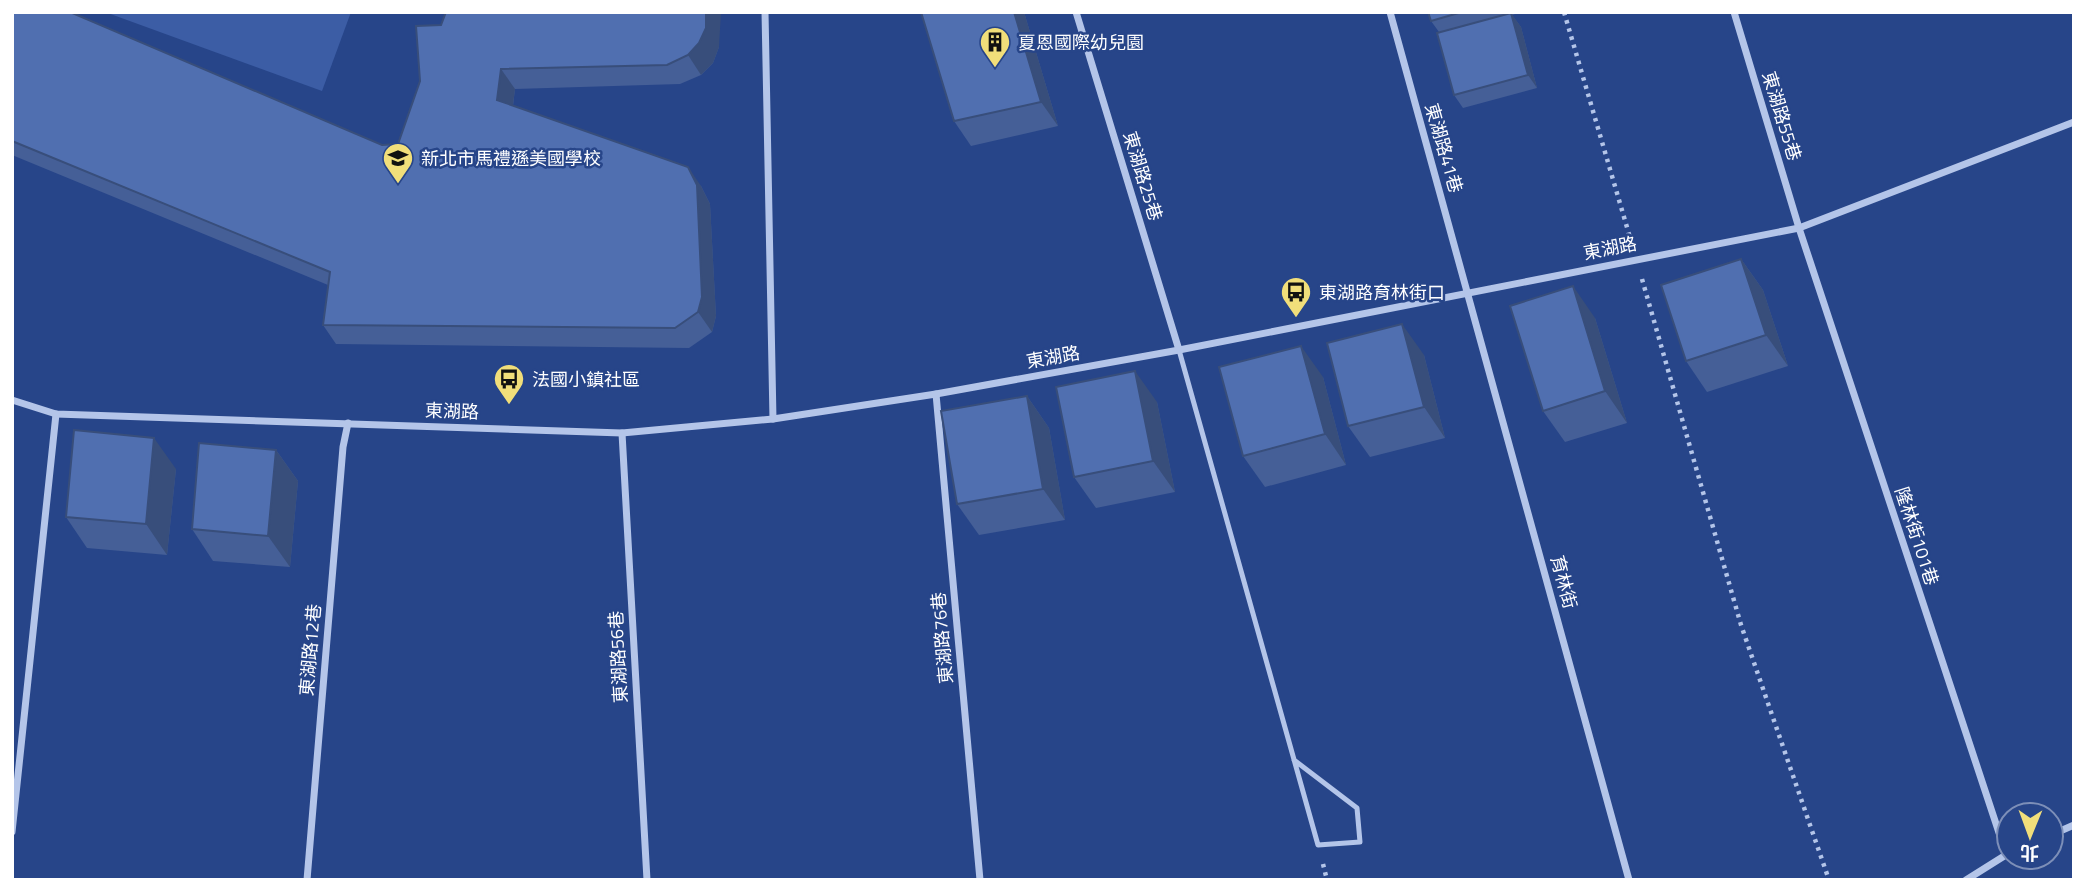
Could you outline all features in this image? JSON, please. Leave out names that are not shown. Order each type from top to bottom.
[{"type":"street","points":[[765,12],[773,419]]},
{"type":"street","name":"東湖路25巷","points":[[1076,12],[1179,350]]},
{"type":"street","name":"東湖路41巷","points":[[1390,12],[1468,292]]},
{"type":"street","name":"東湖路55巷","points":[[1734,12],[1799,228]]},
{"type":"street","name":"東湖路","points":[[12,400],[57,414],[621,433],[773,419],[936,394],[1179,350],[1799,228],[2074,122]]},
{"type":"street","name":"隆林街101巷","points":[[1799,228],[1995,817]]},
{"type":"street","name":"育林街","points":[[1468,292],[1629,880]]},
{"type":"street","name":"東湖路76巷","points":[[936,394],[980,880]]},
{"type":"street","points":[[12,832],[57,414]]},
{"type":"street","name":"東湖路12巷","points":[[307,880],[342,461],[348,423]]},
{"type":"street","name":"東湖路56巷","points":[[621,433],[647,880]]},
{"type":"street","points":[[1966,880],[1995,861]]},
{"type":"lane","points":[[1179,350],[1294,760],[1318,845],[1360,842],[1357,808],[1294,760]]},
{"type":"path","points":[[1564,12],[1741,625],[1829,880]]},
{"type":"shaded area","points":[[105,12],[351,12],[322,91]]},
{"type":"building","points":[[12,12],[70,12],[382,145],[398,144],[420,81],[416,26],[441,25],[446,12],[706,12],[706,28],[699,43],[688,55],[667,65],[501,69],[497,100],[688,167],[697,185],[702,297],[698,312],[675,328],[323,325],[330,272],[12,141]]},
{"type":"building","name":"夏恩國際幼兒園","points":[[921,12],[1014,12],[1041,102],[954,121]]},
{"type":"building","points":[[1428,12],[1462,12],[1431,21]]},
{"type":"building","points":[[1511,13],[1528,75],[1454,95],[1437,33]]},
{"type":"building","points":[[1741,259],[1766,335],[1686,361],[1661,285]]},
{"type":"building","points":[[1573,286],[1605,391],[1543,411],[1510,306]]},
{"type":"building","points":[[1402,324],[1424,407],[1348,426],[1327,343]]},
{"type":"building","points":[[1301,346],[1325,434],[1243,456],[1219,367]]},
{"type":"building","points":[[1135,371],[1153,461],[1074,477],[1056,387]]},
{"type":"building","points":[[1027,396],[1043,489],[957,504],[941,411]]},
{"type":"building","points":[[74,430],[154,438],[146,524],[66,517]]},
{"type":"building","points":[[199,443],[276,450],[268,536],[192,529]]},
{"type":"place","name":"夏恩國際幼兒園","points":[[995,69]]},
{"type":"place","name":"新北市馬禮遜美國學校","points":[[398,185]]},
{"type":"place","name":"東湖路育林街口","points":[[1296,319]]},
{"type":"place","name":"法國小鎮社區","points":[[509,406]]}]
